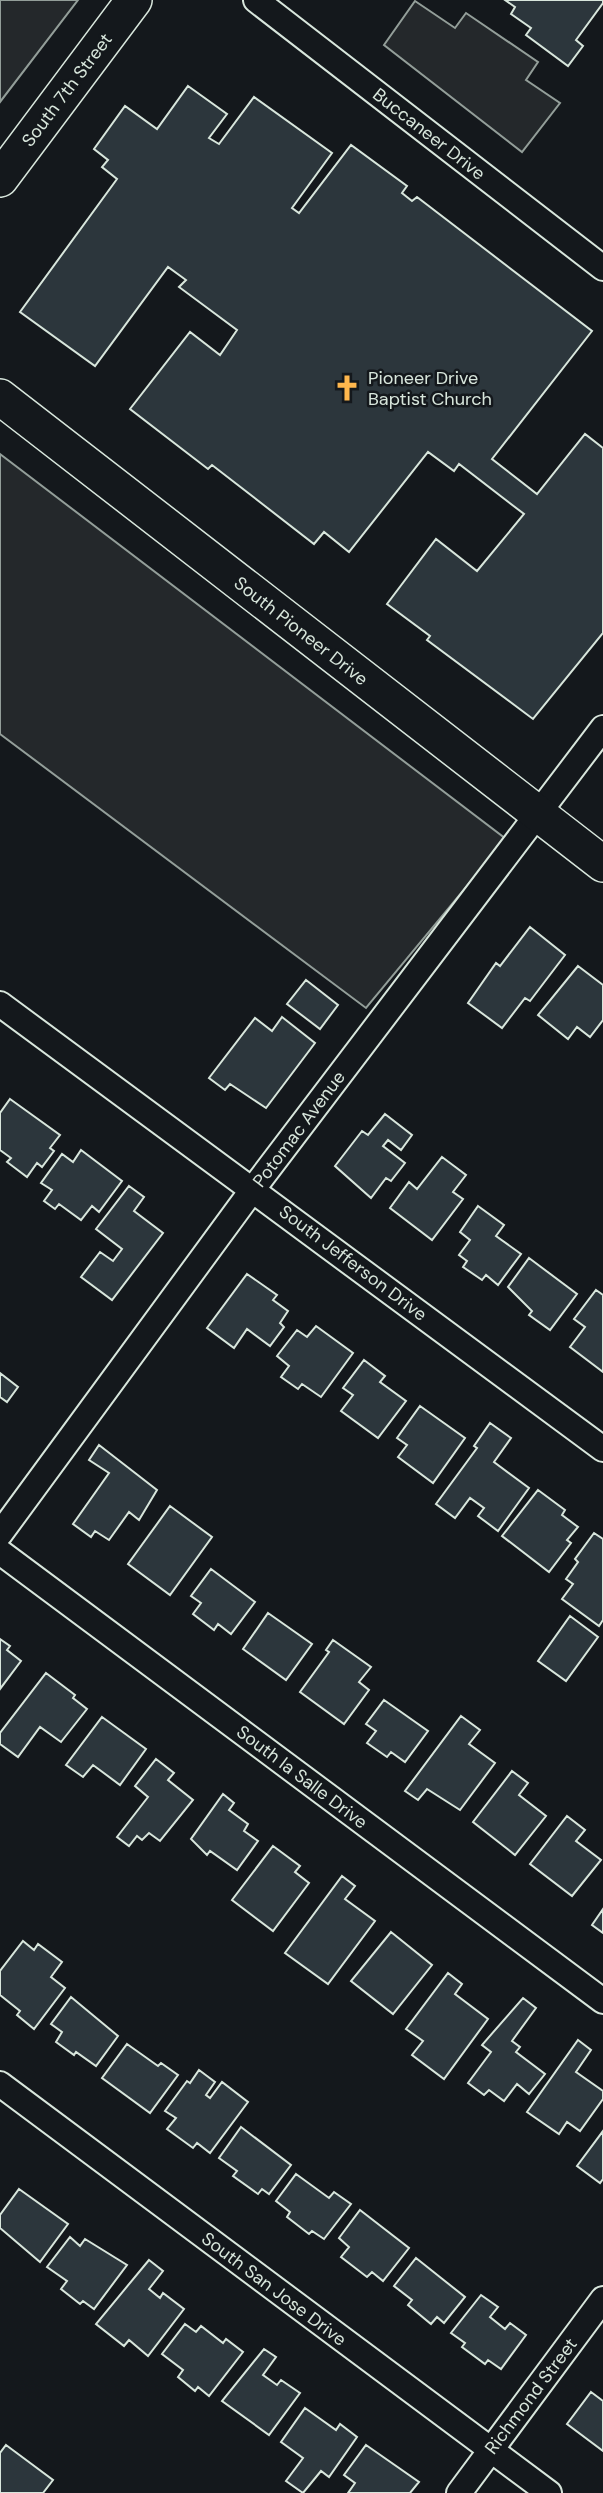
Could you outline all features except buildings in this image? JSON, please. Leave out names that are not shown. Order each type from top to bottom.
[{"type":"street","name":"South 7th Street","points":[[0,179],[134,0]]},
{"type":"street","name":"Buccaneer Drive","points":[[256,0],[603,268]]},
{"type":"street","name":"South Pioneer Drive","points":[[0,397],[603,864]]},
{"type":"street","name":"Potomac Avenue","points":[[0,1534],[253,1189],[603,728]]},
{"type":"street","name":"South Jefferson Drive","points":[[0,1004],[603,1449]]},
{"type":"street","name":"South la Salle Drive","points":[[0,1552],[603,2001]]},
{"type":"street","name":"South San Jose Drive","points":[[0,2084],[549,2493]]},
{"type":"street","name":"Richmond Street","points":[[459,2493],[603,2299]]},
{"type":"shaded area","points":[[0,0],[78,0],[0,102]]},
{"type":"shaded area","points":[[415,1],[455,28],[466,13],[538,62],[526,80],[560,103],[522,152],[384,45]]},
{"type":"shaded area","points":[[0,454],[506,839],[366,1008],[0,734]]},
{"type":"place","name":"Pioneer Drive Baptist Church","points":[[347,388]]}]
